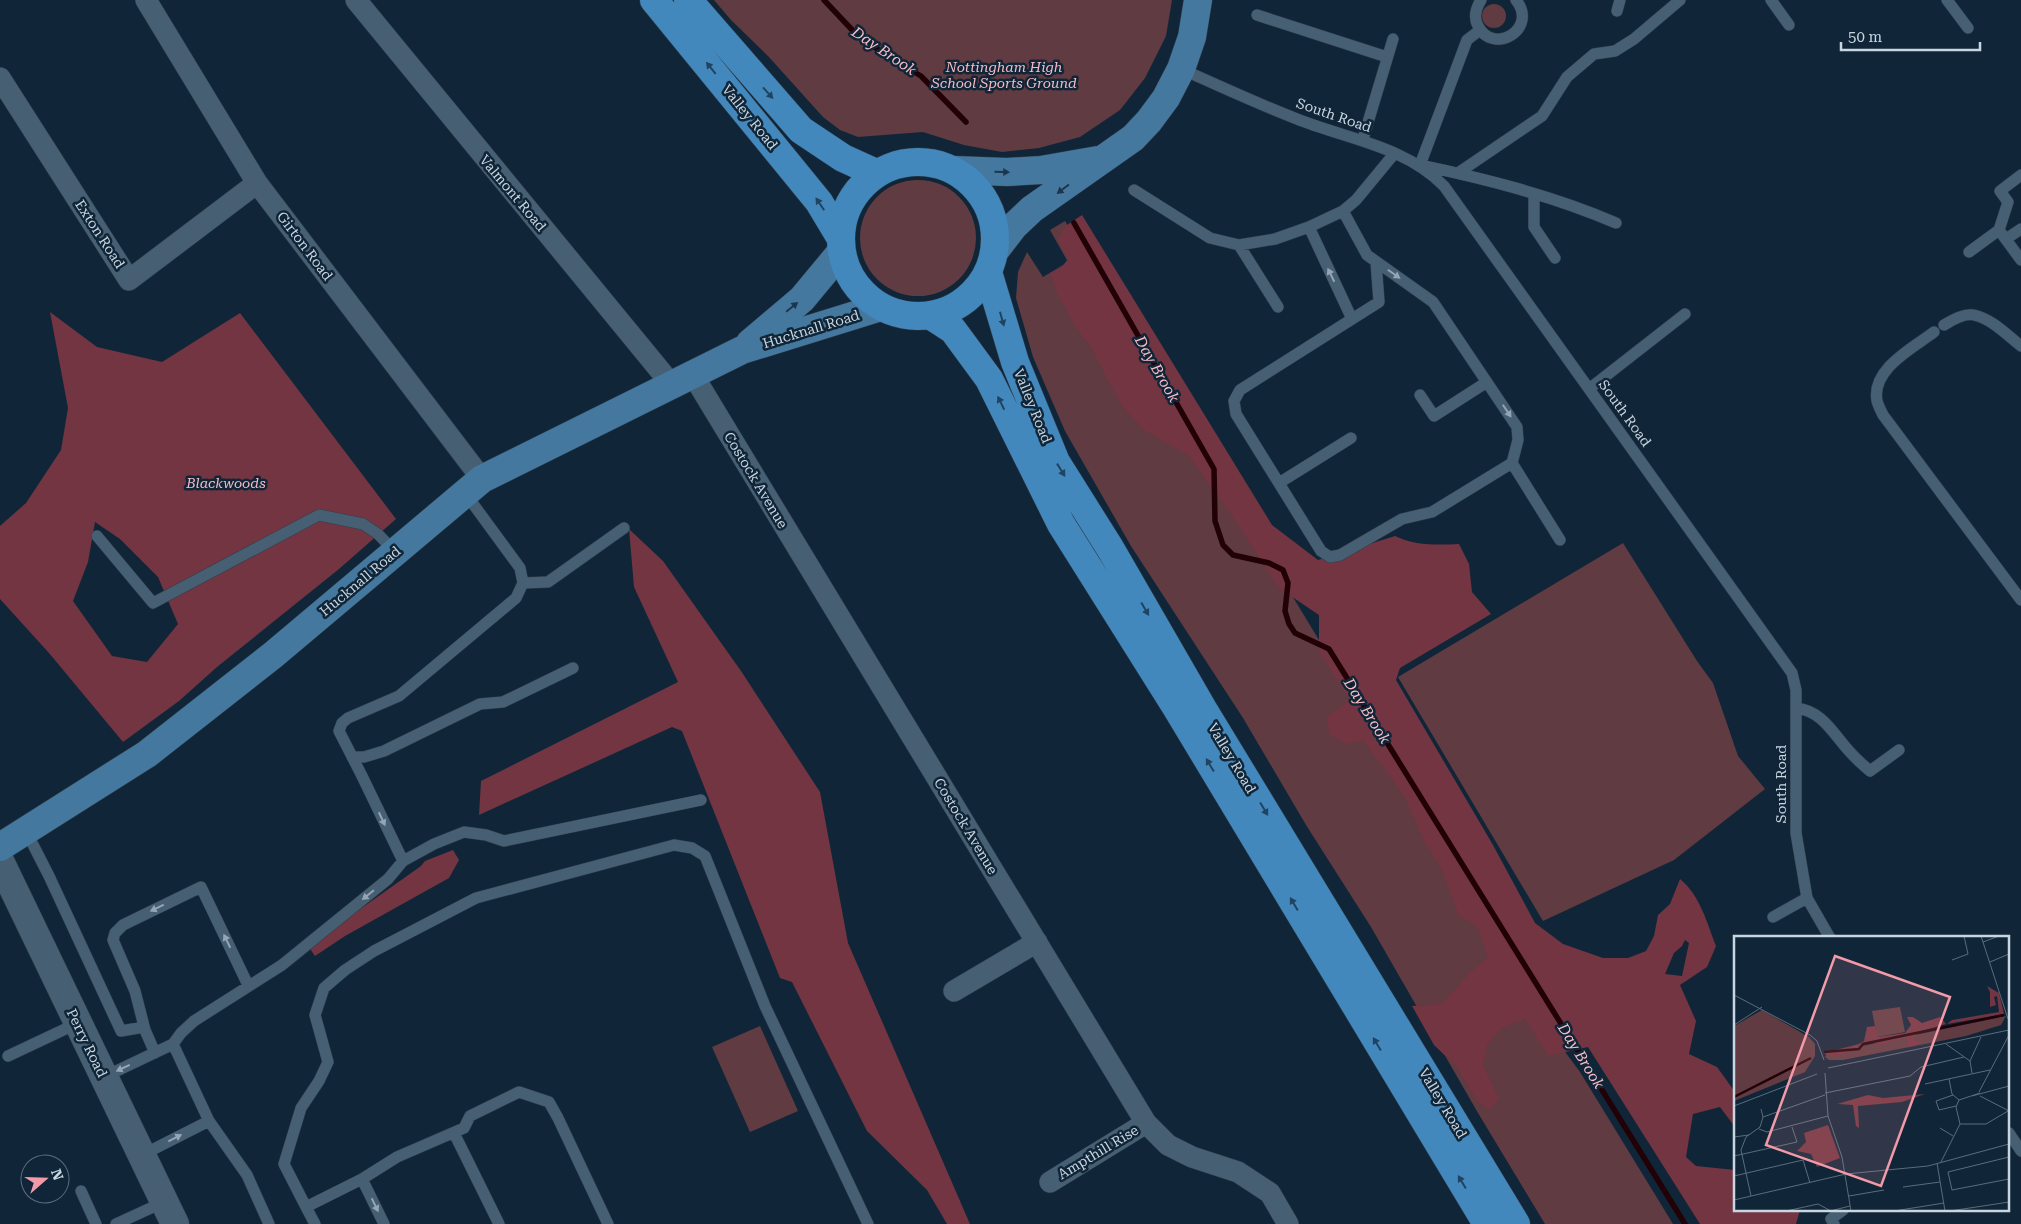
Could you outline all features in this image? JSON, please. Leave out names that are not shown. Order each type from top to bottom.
[{"type":"highway","name":"Valley Road","points":[[654,0],[819,202],[841,245]]},
{"type":"highway","name":"Valley Road","points":[[688,0],[801,130],[843,158],[876,173]]},
{"type":"highway","points":[[914,161],[935,163],[954,170],[973,184],[987,204],[994,228],[991,262],[974,292],[954,307],[930,315],[905,315],[881,307],[867,297],[855,284],[846,269],[841,245],[844,212],[857,190],[876,173],[894,164],[914,161]]},
{"type":"highway","name":"Valley Road","points":[[991,262],[1015,362],[1056,462],[1110,548],[1208,718],[1516,1224]]},
{"type":"highway","name":"Valley Road","points":[[930,315],[952,330],[989,379],[1061,524],[1176,707],[1487,1224]]},
{"type":"main road","points":[[991,262],[1014,226],[1032,209],[1046,201],[1133,138],[1149,121],[1166,98],[1181,69],[1192,37],[1198,0]]},
{"type":"main road","points":[[954,170],[1007,172],[1041,170],[1102,160]]},
{"type":"main road","name":"Hucknall Road","points":[[742,350],[802,299],[841,245]]},
{"type":"main road","name":"Hucknall Road","points":[[0,846],[154,749],[245,678],[473,486],[742,350],[881,307]]},
{"type":"street","name":"Girton Road","points":[[146,0],[257,183],[473,486]]},
{"type":"street","name":"Valmont Road","points":[[356,0],[682,380]]},
{"type":"street","name":"Exton Road","points":[[0,78],[129,280],[257,183]]},
{"type":"street","name":"Costock Avenue","points":[[682,380],[1037,942],[1146,1123],[1168,1145],[1192,1157],[1238,1172],[1270,1193],[1288,1224]]},
{"type":"street","name":"Perry Road","points":[[0,861],[170,1213]]},
{"type":"street","points":[[954,991],[1037,942]]},
{"type":"street","name":"Ampthill Rise","points":[[1050,1182],[1146,1123]]},
{"type":"lane","points":[[1481,0],[1475,15],[1476,23],[1480,30],[1490,38],[1498,40],[1513,35],[1521,23],[1521,7],[1516,0]]},
{"type":"lane","points":[[1458,173],[1542,116],[1567,77],[1594,54],[1614,51],[1634,39],[1680,0]]},
{"type":"lane","points":[[1771,0],[1789,25]]},
{"type":"lane","points":[[1947,0],[1968,28]]},
{"type":"lane","points":[[1257,15],[1388,56]]},
{"type":"lane","points":[[1480,30],[1467,40],[1420,165],[1458,173],[1574,206],[1616,223]]},
{"type":"lane","points":[[1363,139],[1393,39]]},
{"type":"lane","name":"South Road","points":[[1181,69],[1298,120],[1363,139],[1420,165],[1444,186],[1792,674],[1796,690],[1796,833],[1807,898],[1829,936]]},
{"type":"lane","points":[[1134,190],[1210,238],[1239,245],[1275,239],[1308,227],[1343,210],[1356,200],[1394,154]]},
{"type":"lane","points":[[2021,175],[2000,190],[2008,202],[2003,235],[2021,260]]},
{"type":"lane","points":[[1534,195],[1534,227],[1555,258]]},
{"type":"lane","points":[[1343,210],[1366,255],[1376,262],[1433,302],[1517,427],[1518,440],[1512,463],[1432,512],[1402,519],[1340,555],[1330,557],[1321,551],[1236,414],[1234,401],[1240,390],[1379,302],[1376,262]]},
{"type":"lane","points":[[1308,227],[1352,319]]},
{"type":"lane","points":[[1969,252],[2003,235],[2021,229]]},
{"type":"lane","points":[[1239,245],[1278,307]]},
{"type":"lane","points":[[1589,389],[1685,314]]},
{"type":"lane","points":[[1944,325],[1956,318],[1973,314],[1993,324],[2017,343],[2021,330]]},
{"type":"lane","points":[[1934,332],[1892,364],[1883,374],[1878,385],[1877,400],[1883,415],[2021,600]]},
{"type":"lane","points":[[1420,395],[1434,416],[1487,382]]},
{"type":"lane","points":[[1279,483],[1351,438]]},
{"type":"lane","points":[[1512,463],[1560,540]]},
{"type":"lane","points":[[403,861],[339,731],[342,723],[348,718],[399,696],[516,598],[523,583],[520,568],[473,486]]},
{"type":"lane","points":[[97,536],[153,603],[319,514],[363,524],[378,534],[395,552]]},
{"type":"lane","points":[[523,583],[548,582],[624,528]]},
{"type":"lane","points":[[352,757],[364,757],[384,751],[480,704],[503,702],[572,668]]},
{"type":"lane","points":[[1796,708],[1806,709],[1824,720],[1849,751],[1870,771],[1899,750]]},
{"type":"lane","points":[[104,1077],[173,1044],[180,1033],[194,1021],[282,965],[388,879],[403,861],[434,844],[464,832],[486,835],[504,842],[701,800]]},
{"type":"lane","points":[[26,831],[121,1031],[144,1027]]},
{"type":"lane","points":[[315,1224],[284,1164],[301,1108],[319,1081],[328,1062],[316,1015],[324,988],[374,951],[476,898],[674,845],[692,848],[704,856],[765,1006],[868,1224]]},
{"type":"lane","points":[[155,1053],[144,1027],[135,991],[113,940],[115,933],[123,925],[201,886],[248,985]]},
{"type":"lane","points":[[1773,917],[1807,898]]},
{"type":"lane","points":[[8,1056],[78,1023]]},
{"type":"lane","points":[[173,1044],[209,1121],[247,1175],[269,1224]]},
{"type":"lane","points":[[306,1207],[362,1179],[397,1157],[464,1128],[470,1116],[519,1092],[549,1102],[608,1224]]},
{"type":"lane","points":[[142,1155],[209,1121]]},
{"type":"lane","points":[[454,1133],[499,1224]]},
{"type":"lane","points":[[2013,1133],[2021,1151]]},
{"type":"lane","points":[[362,1179],[384,1224]]},
{"type":"lane","points":[[81,1191],[96,1224]]},
{"type":"lane","points":[[1834,1224],[1831,1219],[1840,1212]]},
{"type":"lane","points":[[116,1224],[170,1213]]},
{"type":"green space","name":"Nottingham High School Sports Ground","points":[[714,0],[1172,0],[1166,36],[1145,78],[1120,110],[1080,137],[1039,148],[1002,152],[964,145],[923,132],[858,137],[840,130],[823,117]]},
{"type":"green space","points":[[1494,4],[1503,7],[1506,16],[1503,25],[1494,28],[1485,25],[1482,16],[1485,7]]},
{"type":"green space","points":[[918,180],[940,185],[959,197],[971,216],[976,238],[971,260],[959,279],[940,291],[918,296],[896,291],[877,279],[865,260],[860,238],[865,216],[877,197],[896,185]]},
{"type":"green space","points":[[1082,215],[1272,525],[1318,560],[1395,536],[1410,542],[1435,545],[1459,544],[1469,564],[1472,592],[1491,614],[1400,668],[1396,680],[1493,845],[1535,923],[1563,944],[1603,958],[1628,958],[1646,951],[1654,936],[1658,915],[1670,904],[1680,879],[1693,893],[1716,946],[1707,967],[1680,985],[1696,1021],[1689,1054],[1717,1067],[1734,1091],[1734,1126],[1720,1107],[1693,1114],[1686,1157],[1696,1166],[1734,1170],[1734,1212],[1799,1212],[1796,1224],[1700,1224],[1588,1047],[1548,1056],[1525,1019],[1500,1029],[1487,1045],[1483,1065],[1499,1098],[1490,1110],[1477,1101],[1457,1067],[1434,1045],[1412,1006],[1442,1004],[1470,972],[1488,957],[1477,926],[1459,916],[1441,868],[1423,839],[1404,796],[1364,741],[1345,744],[1329,734],[1327,717],[1350,700],[1319,652],[1319,615],[1279,588],[1232,516],[1188,455],[1144,430],[1122,406],[1090,346],[1076,328],[1057,293],[1050,273],[1061,268],[1068,259],[1057,239],[1067,225]],"holes":[[[1685,940],[1689,943],[1682,976],[1665,974],[1674,953],[1682,946]]]},
{"type":"green space","points":[[1065,221],[1322,645],[1554,1037],[1580,1072],[1673,1224],[1545,1224],[1478,1113],[1371,927],[1306,825],[1243,718],[1131,546],[1065,431],[1033,357],[1016,298],[1018,272],[1027,252],[1043,277],[1068,262],[1050,230]]},
{"type":"green space","name":"Blackwoods","points":[[50,312],[97,347],[162,362],[240,313],[396,519],[339,569],[217,667],[179,701],[123,742],[49,653],[0,599],[0,526],[26,503],[61,450],[68,408]],"holes":[[[95,522],[120,539],[158,577],[178,624],[147,662],[112,656],[73,601],[88,562]]]},
{"type":"green space","points":[[629,529],[663,561],[741,671],[820,792],[848,943],[970,1224],[947,1224],[927,1190],[867,1131],[792,982],[780,978],[682,731],[672,727],[479,815],[481,781],[678,682],[634,587]]},
{"type":"green space","points":[[1623,543],[1697,661],[1713,683],[1738,756],[1765,789],[1674,860],[1543,921],[1398,677]]},
{"type":"green space","points":[[453,850],[459,860],[449,878],[345,936],[315,956],[308,946],[421,866],[425,861]]},
{"type":"green space","points":[[760,1026],[798,1111],[750,1132],[712,1047]]},
{"type":"waterway","name":"Day Brook","points":[[824,0],[856,34],[887,56],[921,76],[966,122]]},
{"type":"waterway","name":"Day Brook","points":[[1074,223],[1214,469],[1215,521],[1223,545],[1233,555],[1269,563],[1283,570],[1288,583],[1285,611],[1289,624],[1295,633],[1329,649],[1685,1224]]}]
